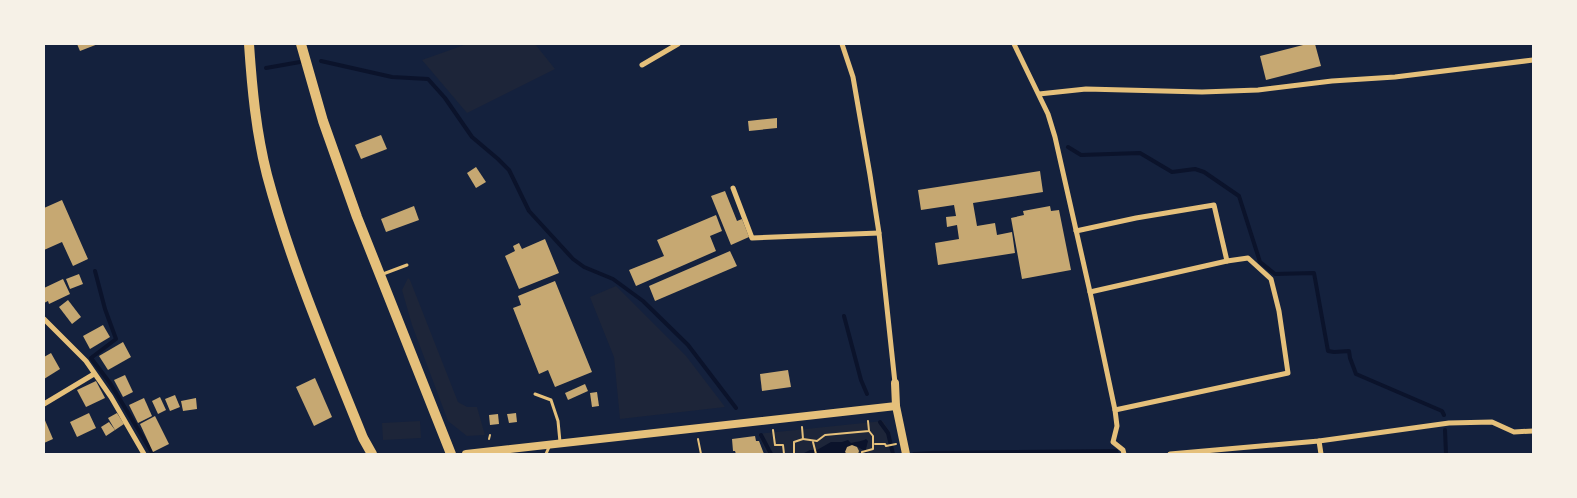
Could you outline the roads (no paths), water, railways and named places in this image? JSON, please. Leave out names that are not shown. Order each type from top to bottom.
[{"type":"highway","points":[[249,44],[252,86],[266,173],[283,230],[301,283],[363,438],[372,454]]},
{"type":"highway","points":[[301,44],[323,121],[380,275],[452,454]]},
{"type":"street","points":[[642,65],[678,44]]},
{"type":"street","points":[[842,44],[853,77],[879,234],[896,406],[906,454]]},
{"type":"street","points":[[1014,44],[1048,114],[1055,137],[1115,410],[1116,426],[1113,442],[1123,450],[1124,454]]},
{"type":"street","points":[[1039,94],[1086,89],[1202,92],[1258,90],[1332,81],[1395,77],[1533,60]]},
{"type":"street","points":[[733,188],[752,238],[879,234]]},
{"type":"street","points":[[1076,231],[1136,218],[1214,205],[1228,261]]},
{"type":"street","points":[[1090,292],[1248,258],[1271,280],[1279,311],[1288,373],[1115,410]]},
{"type":"street","points":[[44,319],[86,361],[111,397],[144,454]]},
{"type":"street","points":[[44,404],[94,374]]},
{"type":"street","points":[[466,454],[896,406]]},
{"type":"street","points":[[1170,454],[1319,441],[1449,423],[1492,422],[1514,432],[1533,431]]},
{"type":"street","points":[[1319,441],[1321,454]]},
{"type":"lane","points":[[380,275],[407,265]]},
{"type":"lane","points":[[535,394],[551,400],[558,421],[560,443]]},
{"type":"lane","points":[[546,454],[550,444]]},
{"type":"waterway","points":[[321,61],[392,77],[428,79],[445,98],[472,137],[509,170],[529,211],[573,259],[584,267],[613,279],[643,301],[688,345],[736,408]]},
{"type":"waterway","points":[[266,68],[300,62]]},
{"type":"waterway","points":[[1068,147],[1081,155],[1140,153],[1172,172],[1195,169],[1204,172],[1239,196],[1260,262],[1275,274],[1314,273],[1328,351],[1349,351],[1356,374],[1442,411],[1444,415]]},
{"type":"waterway","points":[[95,271],[105,309],[116,339],[91,358],[110,383],[153,454]]},
{"type":"waterway","points":[[844,316],[861,380],[867,394]]},
{"type":"waterway","points":[[880,422],[888,433],[893,454]]},
{"type":"waterway","points":[[1445,430],[1446,454]]},
{"type":"waterway","points":[[761,435],[771,454]]},
{"type":"waterway","points":[[914,454],[1116,451],[1117,454]]}]
